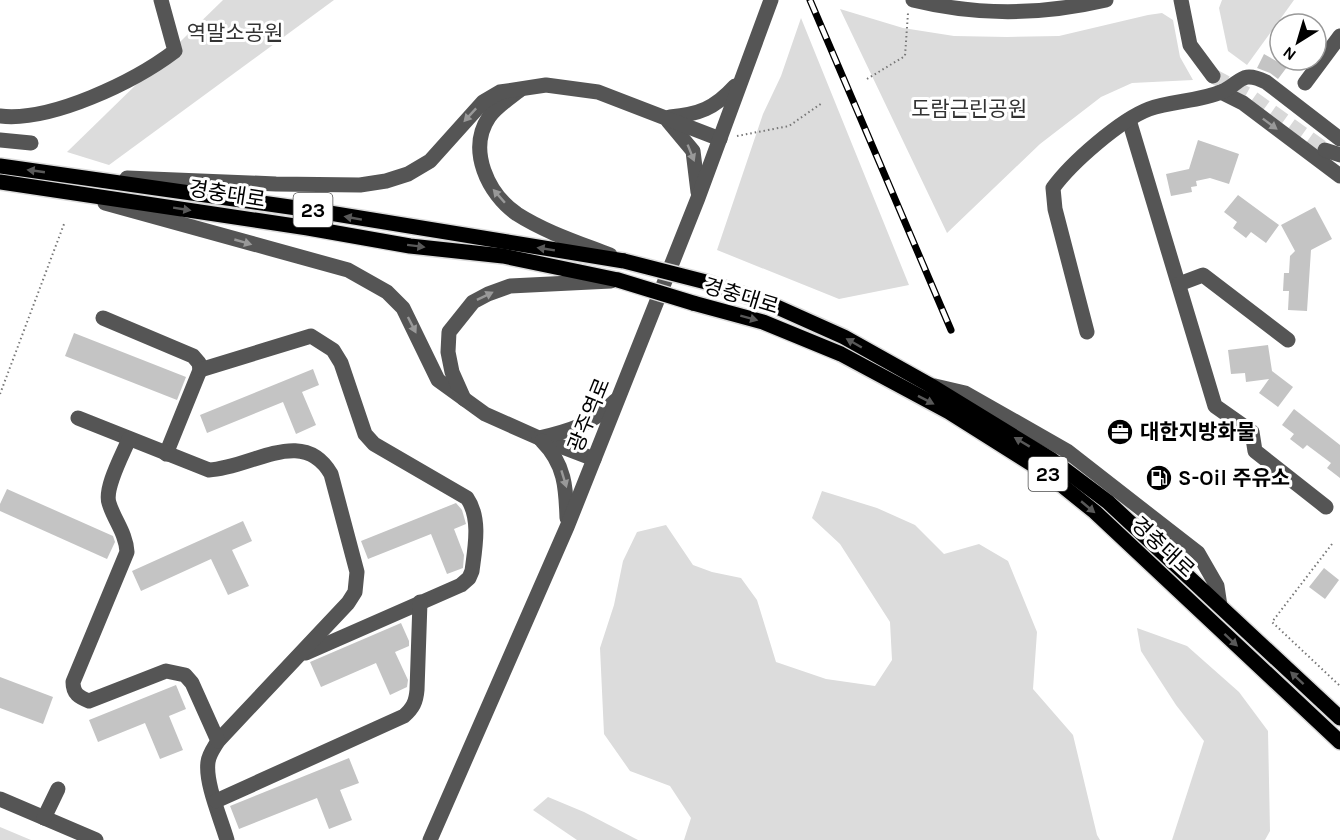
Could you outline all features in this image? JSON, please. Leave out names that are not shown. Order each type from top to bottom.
[{"type":"main road","name":"경충대로","points":[[0,166],[311,210],[624,261],[706,282],[768,303],[844,337],[928,384],[1052,460],[1108,502],[1340,718]]},
{"type":"main road","name":"경충대로","points":[[0,182],[309,228],[410,246],[503,256],[618,280],[763,322],[841,354],[958,418],[1049,475],[1095,512],[1340,742]]},
{"type":"street","points":[[0,116],[20,117],[44,113],[100,93],[151,69],[175,51],[161,0]]},
{"type":"street","name":"광주역로","points":[[430,840],[567,527],[621,395],[698,198],[771,0]]},
{"type":"street","points":[[910,6],[1011,12],[1048,10],[1106,0]]},
{"type":"street","points":[[1182,0],[1190,45],[1213,76]]},
{"type":"street","points":[[1305,83],[1340,36]]},
{"type":"street","points":[[1087,332],[1055,209],[1053,188],[1075,163],[1129,120],[1147,110],[1221,92],[1239,79],[1254,76],[1266,82],[1340,139]]},
{"type":"street","points":[[665,117],[694,114],[709,108],[722,101],[741,79]]},
{"type":"street","points":[[74,176],[276,184],[360,184],[386,181],[408,174],[430,161],[483,102],[500,92],[546,85],[598,92],[720,139]]},
{"type":"street","points":[[520,90],[489,118],[480,140],[481,161],[488,182],[499,198],[517,213],[545,229],[624,261]]},
{"type":"street","points":[[1221,92],[1243,103],[1340,175]]},
{"type":"street","points":[[665,117],[693,152],[698,198]]},
{"type":"street","points":[[1129,120],[1215,406],[1252,432],[1255,451],[1326,507]]},
{"type":"street","points":[[0,140],[31,143]]},
{"type":"street","points":[[1340,155],[1325,150],[1340,175]]},
{"type":"street","points":[[66,192],[348,270],[387,292],[403,309],[438,380],[485,414],[594,459]]},
{"type":"street","points":[[1179,284],[1203,275],[1288,340]]},
{"type":"street","points":[[464,399],[452,372],[448,352],[449,332],[473,303],[488,294],[510,286],[618,280]]},
{"type":"street","points":[[103,318],[193,356],[199,363],[200,370],[166,454]]},
{"type":"street","points":[[200,370],[311,336],[333,350],[341,363],[364,434],[374,444],[467,498],[474,508],[472,571],[461,585],[298,656]]},
{"type":"street","points":[[928,384],[965,393],[1067,451],[1198,553],[1217,586],[1220,606]]},
{"type":"street","points":[[539,438],[588,423],[604,412],[621,395]]},
{"type":"street","points":[[78,418],[208,470],[288,451],[302,450],[314,454],[324,462],[331,474],[357,572],[355,592],[348,603],[218,741],[212,751],[208,762],[208,776],[227,840]]},
{"type":"street","points":[[539,438],[552,451],[566,487],[567,527]]},
{"type":"street","points":[[129,439],[108,490],[108,501],[126,541],[127,552],[73,682],[73,690],[79,697],[89,701],[166,670],[185,675],[192,683],[218,741]]},
{"type":"street","points":[[216,801],[404,716],[412,710],[417,690],[420,602]]},
{"type":"street","points":[[44,818],[58,789]]},
{"type":"street","points":[[0,799],[96,840]]},
{"type":"path","points":[[867,79],[905,56],[910,6]]},
{"type":"path","points":[[720,139],[789,126],[822,103]]},
{"type":"path","points":[[0,394],[64,224]]},
{"type":"path","points":[[1332,544],[1272,622],[1340,686]]},
{"type":"green space","name":"역말소공원","points":[[223,0],[334,0],[109,165],[67,152]]},
{"type":"green space","points":[[1222,0],[1294,0],[1285,12],[1268,12],[1268,36],[1247,65],[1228,51],[1219,8]]},
{"type":"green space","name":"도람근린공원","points":[[840,9],[903,28],[954,36],[1007,37],[1059,36],[1162,13],[1173,20],[1180,57],[1193,80],[1132,83],[1101,97],[1040,144],[947,233]]},
{"type":"green space","points":[[801,18],[909,285],[839,299],[717,250],[763,114],[781,76]]},
{"type":"green space","points":[[822,491],[877,508],[915,525],[944,554],[979,544],[1008,561],[1037,632],[1033,689],[1073,735],[1100,840],[684,840],[691,818],[670,786],[630,771],[604,734],[600,648],[614,605],[623,561],[637,532],[666,525],[693,565],[741,578],[757,600],[776,662],[826,679],[875,686],[892,660],[890,622],[840,544],[812,518]]},
{"type":"green space","points":[[1137,628],[1187,646],[1239,692],[1268,731],[1270,831],[1265,840],[1172,840],[1204,741],[1176,705],[1141,651]]},
{"type":"green space","points":[[548,797],[584,812],[638,840],[577,840],[533,810]]},
{"type":"green space","points":[[0,827],[31,840],[0,840]]},
{"type":"building","points":[[1264,54],[1268,56],[1268,72],[1283,72],[1278,79],[1257,68]]},
{"type":"building","points":[[1198,140],[1239,154],[1229,184],[1210,178],[1196,181],[1197,186],[1191,187],[1192,192],[1171,196],[1166,174],[1189,169]]},
{"type":"building","points":[[1238,195],[1279,225],[1266,243],[1251,232],[1246,238],[1233,228],[1237,222],[1224,212]]},
{"type":"building","points":[[1315,207],[1332,239],[1311,250],[1307,311],[1288,310],[1289,291],[1283,291],[1284,273],[1289,273],[1290,256],[1295,251],[1281,225]]},
{"type":"building","points":[[74,333],[186,377],[177,400],[65,356]]},
{"type":"building","points":[[1268,345],[1272,371],[1293,387],[1278,407],[1259,393],[1269,379],[1246,382],[1245,373],[1231,374],[1228,350]]},
{"type":"building","points":[[313,369],[319,385],[302,392],[316,425],[296,434],[283,402],[207,433],[200,415]]},
{"type":"building","points":[[1294,409],[1340,445],[1340,478],[1327,468],[1331,463],[1307,445],[1303,449],[1290,439],[1294,434],[1282,425]]},
{"type":"building","points":[[7,489],[113,536],[115,542],[107,559],[0,511],[0,504]]},
{"type":"building","points":[[456,503],[462,510],[466,524],[454,529],[464,555],[463,568],[447,574],[431,534],[368,559],[361,541]]},
{"type":"building","points":[[243,521],[252,541],[232,550],[249,586],[228,595],[211,559],[141,591],[132,571]]},
{"type":"building","points":[[1324,568],[1339,580],[1325,599],[1309,587]]},
{"type":"building","points":[[401,623],[409,646],[395,652],[408,680],[407,687],[390,695],[376,663],[321,687],[310,662]]},
{"type":"building","points":[[0,677],[53,697],[43,724],[0,708]]},
{"type":"building","points":[[176,685],[186,709],[169,716],[183,750],[160,759],[145,723],[98,742],[89,720]]},
{"type":"building","points":[[349,758],[359,783],[340,790],[352,820],[329,829],[317,798],[239,829],[230,806]]},
{"type":"tunnel","points":[[1213,76],[1248,95],[1325,150]]},
{"type":"railway","points":[[810,0],[951,330]]},
{"type":"place","name":"대한지방화물","points":[[1120,432]]},
{"type":"place","name":"S-Oil 주유소","points":[[1159,478]]}]
